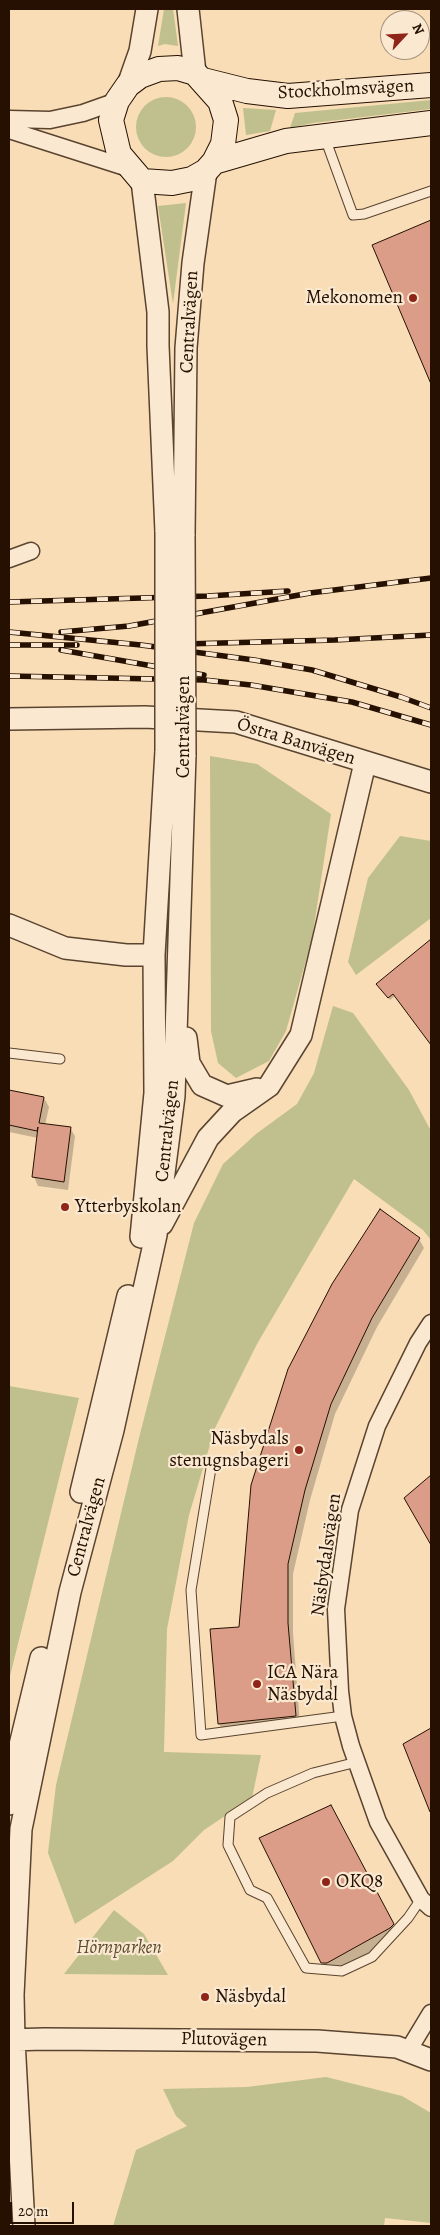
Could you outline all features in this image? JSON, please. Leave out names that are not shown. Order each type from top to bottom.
[{"type":"main road","points":[[178,68],[199,76],[220,101],[226,120],[223,144],[210,166],[192,179],[172,183],[137,175],[118,154],[111,120],[123,93],[140,76],[159,69],[178,68]]},
{"type":"main road","name":"Stockholmsvägen","points":[[199,76],[247,91],[288,96],[431,85]]},
{"type":"main road","name":"Stockholmsvägen","points":[[210,166],[286,141],[431,123]]},
{"type":"street","points":[[9,119],[50,120],[83,113],[123,93],[140,51],[147,9]]},
{"type":"street","points":[[188,9],[199,76]]},
{"type":"street","points":[[9,130],[137,175]]},
{"type":"street","name":"Centralvägen","points":[[24,2226],[11,2040],[21,1829],[70,1592],[113,1430],[156,1235],[174,1096],[177,962],[175,534],[193,263],[210,166]]},
{"type":"street","name":"Centralvägen","points":[[137,175],[158,312],[158,346],[175,534]]},
{"type":"street","points":[[9,559],[31,551]]},
{"type":"street","name":"Östra Banvägen","points":[[9,719],[144,717],[236,722],[431,782]]},
{"type":"street","name":"Centralvägen","points":[[9,1804],[14,1770],[142,1233],[155,1092],[154,955],[175,753]]},
{"type":"street","points":[[156,1235],[208,1138],[232,1112],[269,1086],[301,1035],[365,763]]},
{"type":"street","points":[[9,925],[65,948],[126,955],[154,955]]},
{"type":"street","points":[[177,962],[189,1064],[202,1085],[227,1096],[269,1086]]},
{"type":"street","name":"Näsbydalsvägen","points":[[426,1903],[378,1822],[356,1762],[343,1716],[336,1609],[350,1510],[377,1426],[418,1343],[431,1324]]},
{"type":"street","points":[[408,2051],[431,2013]]},
{"type":"street","name":"Plutovägen","points":[[11,2040],[317,2041],[397,2047],[431,2060]]},
{"type":"lane","points":[[325,136],[332,162],[353,215],[364,214],[431,191]]},
{"type":"lane","points":[[9,1053],[60,1059]]},
{"type":"lane","points":[[211,1468],[191,1590],[201,1735],[343,1716]]},
{"type":"lane","points":[[356,1762],[313,1773],[294,1781],[267,1793],[230,1817],[228,1845],[250,1890],[267,1898],[306,1968],[342,1972],[372,1957],[408,1918],[426,1903]]},
{"type":"green space","points":[[164,9],[173,9],[178,46],[165,44],[158,46]]},
{"type":"green space","points":[[166,97],[183,102],[191,110],[196,127],[191,144],[183,152],[166,157],[149,152],[141,144],[136,127],[141,110],[149,102]]},
{"type":"green space","points":[[431,100],[431,109],[313,123],[290,128],[295,113]]},
{"type":"green space","points":[[243,108],[276,110],[270,131],[246,135]]},
{"type":"green space","points":[[186,203],[173,304],[158,206]]},
{"type":"green space","points":[[210,756],[257,764],[331,814],[312,939],[286,1031],[269,1061],[236,1078],[218,1063],[211,1031]]},
{"type":"green space","points":[[400,836],[431,841],[431,918],[356,975],[348,962],[368,878]]},
{"type":"green space","points":[[333,1006],[353,1013],[409,1090],[431,1131],[431,1240],[423,1230],[354,1179],[257,1344],[215,1428],[189,1515],[167,1629],[164,1752],[261,1755],[252,1798],[204,1830],[173,1861],[75,1924],[48,1853],[56,1785],[139,1438],[194,1223],[223,1164],[256,1134],[297,1104],[314,1073]]},
{"type":"green space","points":[[9,1386],[79,1398],[9,1680]]},
{"type":"green space","name":"Hörnparken","points":[[114,1910],[144,1934],[168,1975],[64,1974]]},
{"type":"green space","points":[[326,2077],[402,2096],[431,2113],[431,2223],[385,2218],[384,2226],[113,2226],[136,2150],[187,2126],[176,2116],[163,2089],[247,2087]]},
{"type":"building","name":"Mekonomen","points":[[431,220],[431,384],[372,245]]},
{"type":"building","points":[[431,939],[431,1045],[393,994],[388,998],[376,984]]},
{"type":"building","points":[[9,1090],[44,1097],[39,1123],[71,1127],[64,1182],[32,1177],[38,1127],[37,1131],[9,1125]]},
{"type":"building","points":[[380,1209],[420,1238],[372,1318],[331,1404],[305,1490],[288,1564],[288,1623],[296,1716],[218,1724],[210,1629],[239,1627],[251,1485],[288,1369],[332,1284]]},
{"type":"building","points":[[431,1475],[431,1545],[404,1498]]},
{"type":"building","points":[[431,1728],[431,1812],[430,1812],[403,1744]]},
{"type":"building","name":"OKQ8","points":[[331,1805],[394,1924],[327,1963],[321,1963],[259,1838]]},
{"type":"railway","points":[[61,632],[129,626],[310,593],[431,578]]},
{"type":"railway","points":[[9,602],[208,596],[288,591]]},
{"type":"railway","points":[[9,632],[141,645],[254,660],[312,670],[431,708]]},
{"type":"railway","points":[[184,644],[335,640],[431,635]]},
{"type":"railway","points":[[9,645],[77,645]]},
{"type":"railway","points":[[61,650],[204,675]]},
{"type":"railway","points":[[9,676],[204,680],[251,685],[352,702],[431,725]]},
{"type":"place","name":"Mekonomen","points":[[413,298]]},
{"type":"place","name":"Ytterbyskolan","points":[[65,1207]]},
{"type":"place","name":"Näsbydals stenugnsbageri","points":[[299,1450]]},
{"type":"place","name":"ICA Nära Näsbydal","points":[[257,1684]]},
{"type":"place","name":"OKQ8","points":[[326,1882]]},
{"type":"place","name":"Näsbydal","points":[[205,1997]]}]
